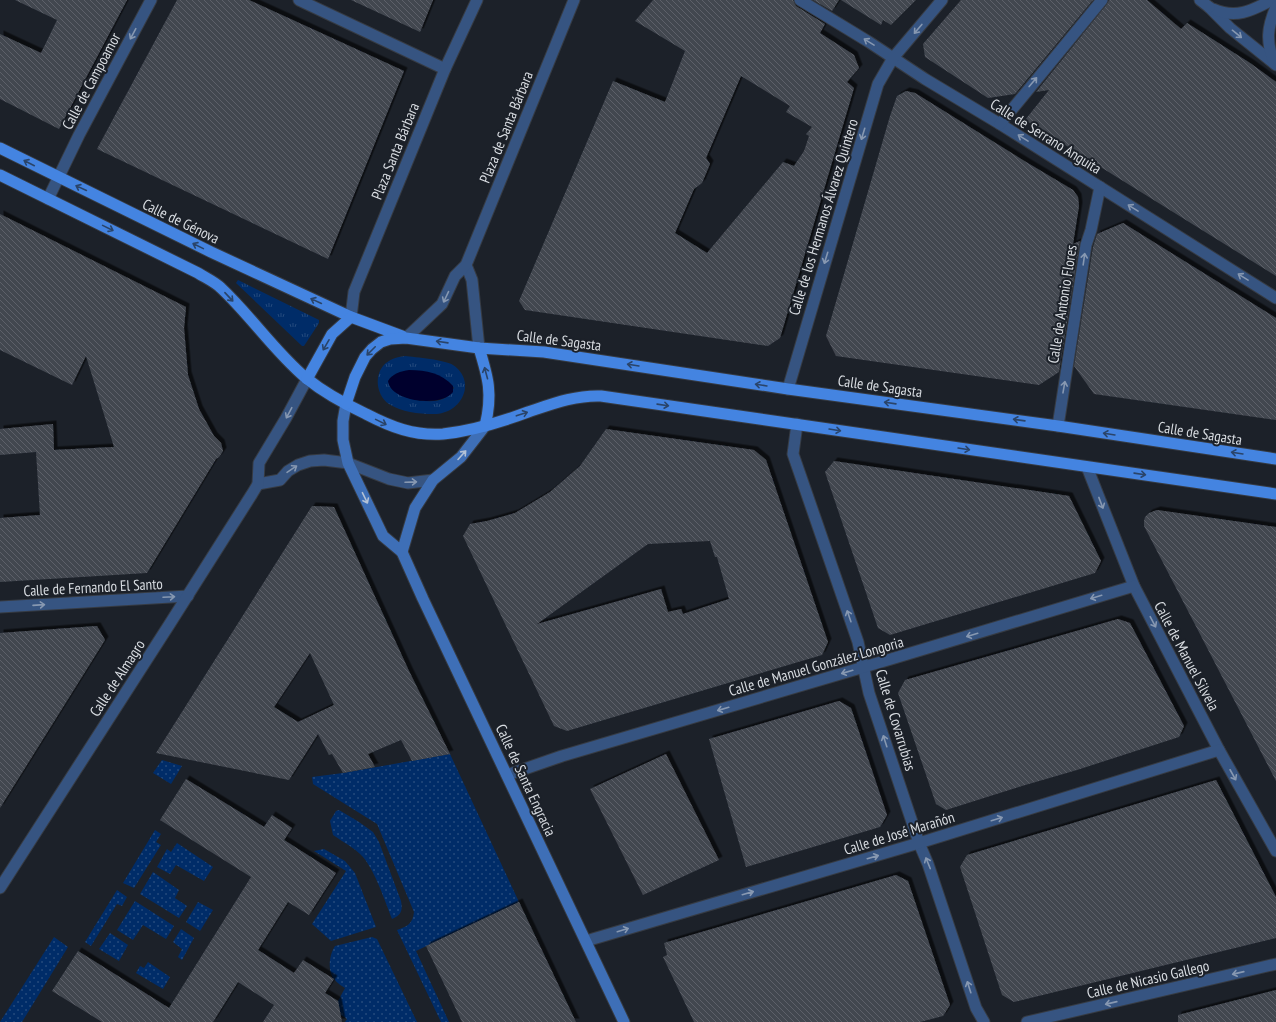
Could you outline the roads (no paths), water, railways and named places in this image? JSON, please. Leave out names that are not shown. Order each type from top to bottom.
[{"type":"main road","name":"Calle de Génova","points":[[0,148],[211,252],[351,317],[406,338]]},
{"type":"main road","points":[[0,175],[187,267],[220,288],[288,361],[307,379],[346,404],[402,431],[424,434],[442,434],[466,431],[558,401],[588,395],[1276,494]]},
{"type":"main road","points":[[307,379],[332,334],[351,317]]},
{"type":"main road","points":[[346,404],[355,377],[364,357],[381,342],[390,339],[406,338],[479,348],[488,376],[490,394],[489,411],[485,426],[461,458],[433,480],[414,508],[402,552]]},
{"type":"main road","name":"Calle de Sagasta","points":[[479,348],[544,352],[788,389],[1058,426],[1276,459]]},
{"type":"main road","name":"Calle de Santa Engracia","points":[[346,404],[343,421],[343,440],[348,463],[383,536],[402,552],[624,1022]]},
{"type":"street","name":"Calle de Campoamor","points":[[48,199],[79,135],[151,0]]},
{"type":"street","points":[[299,0],[445,69]]},
{"type":"street","name":"Plaza Santa Bárbara","points":[[351,317],[354,292],[445,69],[477,0]]},
{"type":"street","name":"Plaza de Santa Bárbara","points":[[406,338],[442,304],[455,276],[466,265],[574,0]]},
{"type":"street","name":"Calle de Serrano Anguita","points":[[800,0],[1276,298]]},
{"type":"street","name":"Calle de los Hermanos Álvarez Quintero","points":[[788,389],[878,84],[893,58],[942,0]]},
{"type":"street","points":[[1000,124],[1102,0]]},
{"type":"street","points":[[1200,0],[1230,28],[1275,64]]},
{"type":"street","points":[[1209,7],[1222,12],[1237,14],[1253,10],[1272,0]]},
{"type":"street","points":[[1275,64],[1268,41],[1268,28],[1276,7]]},
{"type":"street","name":"Calle de Antonio Flores","points":[[1058,426],[1086,245],[1091,230],[1100,187]]},
{"type":"street","points":[[466,265],[472,280],[479,348]]},
{"type":"street","name":"Calle de Almagro","points":[[0,888],[188,596],[258,484],[259,463],[307,379]]},
{"type":"street","name":"Calle de Covarrubias","points":[[797,424],[793,454],[858,642],[869,693],[919,843],[928,864],[976,1008],[984,1022]]},
{"type":"street","points":[[258,484],[280,480],[288,471],[298,465],[310,461],[324,460],[348,463],[389,479],[408,483],[433,480]]},
{"type":"street","name":"Calle de Manuel Silvela","points":[[1087,467],[1134,586],[1219,750],[1276,851]]},
{"type":"street","name":"Calle de Manuel González Longoria","points":[[508,775],[562,756],[864,668],[1134,586]]},
{"type":"street","name":"Calle de Fernando El Santo","points":[[0,607],[188,596]]},
{"type":"street","name":"Calle de José Marañón","points":[[586,941],[919,843],[1219,750]]},
{"type":"street","name":"Calle de Nicasio Gallego","points":[[1027,1022],[1276,964]]}]
